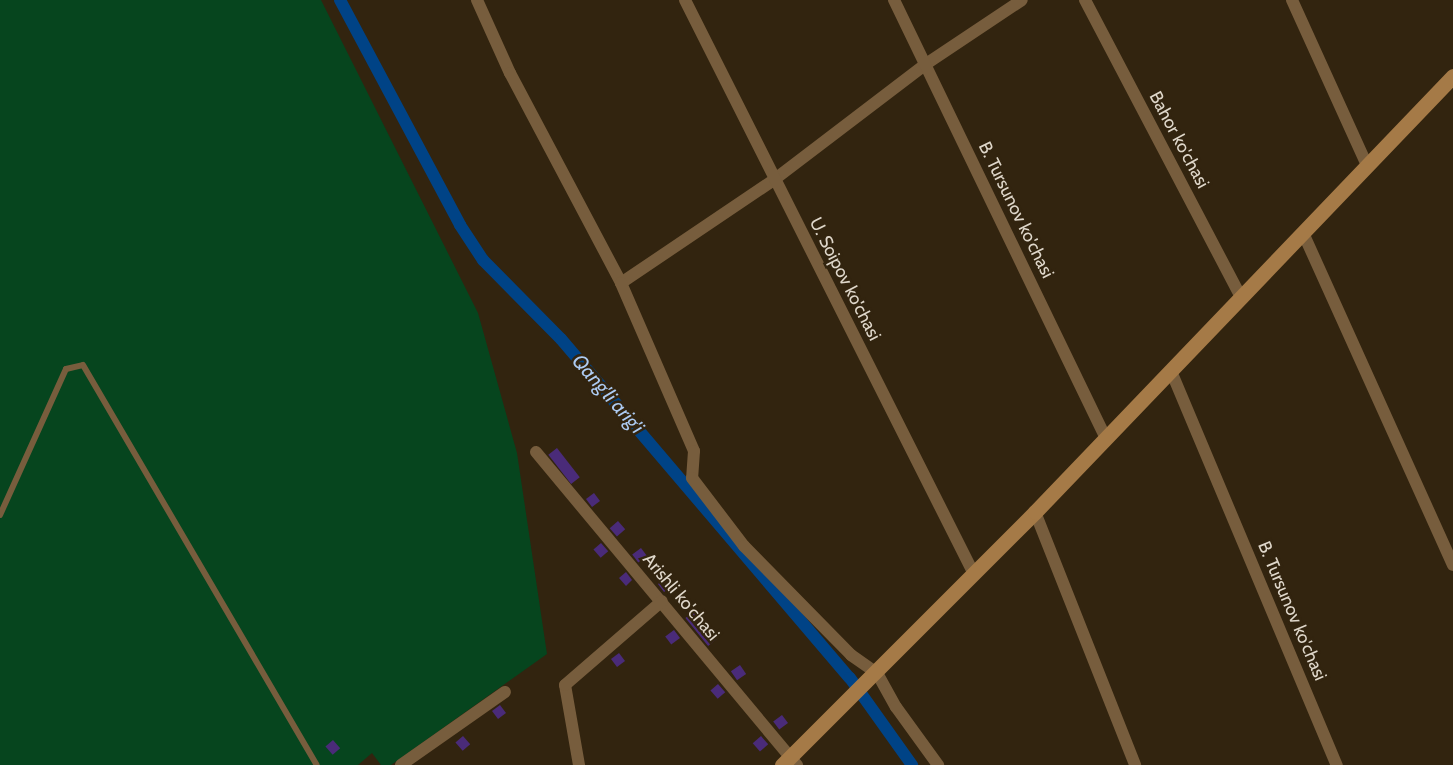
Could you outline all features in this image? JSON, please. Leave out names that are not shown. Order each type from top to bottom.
[{"type":"street","points":[[477,0],[510,73],[621,283],[694,451],[692,478],[744,546],[851,654],[875,675],[938,765]]},
{"type":"street","name":"U. Soipov ko'chasi","points":[[685,0],[974,574]]},
{"type":"street","name":"B. Tursunov ko'chasi","points":[[894,0],[1105,436]]},
{"type":"street","points":[[621,283],[775,179],[926,64],[1022,0]]},
{"type":"street","name":"Bahor ko'chasi","points":[[1085,0],[1241,297]]},
{"type":"street","points":[[1292,0],[1367,165]]},
{"type":"street","points":[[790,762],[1035,512],[1105,436],[1304,235],[1367,165],[1453,76]]},
{"type":"street","points":[[1304,235],[1453,565]]},
{"type":"street","name":"B. Tursunov ko'chasi","points":[[1171,371],[1337,765]]},
{"type":"street","name":"Arishli ko'chasi","points":[[536,452],[662,601],[790,762]]},
{"type":"street","points":[[1035,512],[1135,765]]},
{"type":"street","points":[[579,765],[565,685],[662,601]]},
{"type":"street","points":[[401,765],[505,692]]},
{"type":"lane","points":[[0,515],[66,369],[83,365],[316,765]]},
{"type":"green space","points":[[0,0],[321,0],[478,313],[517,453],[547,654],[391,765],[381,765],[372,753],[358,765],[0,765]]},
{"type":"building","points":[[557,448],[580,477],[571,484],[548,455]]},
{"type":"building","points":[[594,493],[600,501],[592,507],[586,499]]},
{"type":"building","points":[[618,521],[625,529],[617,537],[610,528]]},
{"type":"building","points":[[601,543],[608,551],[601,558],[593,550]]},
{"type":"building","points":[[641,548],[647,556],[638,563],[632,555]]},
{"type":"building","points":[[626,572],[632,580],[626,586],[619,578]]},
{"type":"building","points":[[666,578],[672,586],[664,592],[658,584]]},
{"type":"building","points":[[694,611],[717,639],[708,646],[685,618]]},
{"type":"building","points":[[674,630],[680,638],[671,645],[665,637]]},
{"type":"building","points":[[619,653],[625,661],[617,667],[611,659]]},
{"type":"building","points":[[740,665],[746,674],[737,680],[731,671]]},
{"type":"building","points":[[718,684],[725,692],[718,699],[710,691]]},
{"type":"building","points":[[500,705],[506,713],[498,719],[492,711]]},
{"type":"building","points":[[782,715],[788,723],[779,730],[773,722]]},
{"type":"building","points":[[463,736],[470,744],[463,751],[455,743]]},
{"type":"building","points":[[761,736],[768,744],[760,752],[753,743]]},
{"type":"building","points":[[333,740],[340,748],[333,755],[325,747]]},
{"type":"waterway","name":"Qang'li arig'i","points":[[340,0],[460,225],[483,260],[561,339],[850,678],[912,765]]}]
